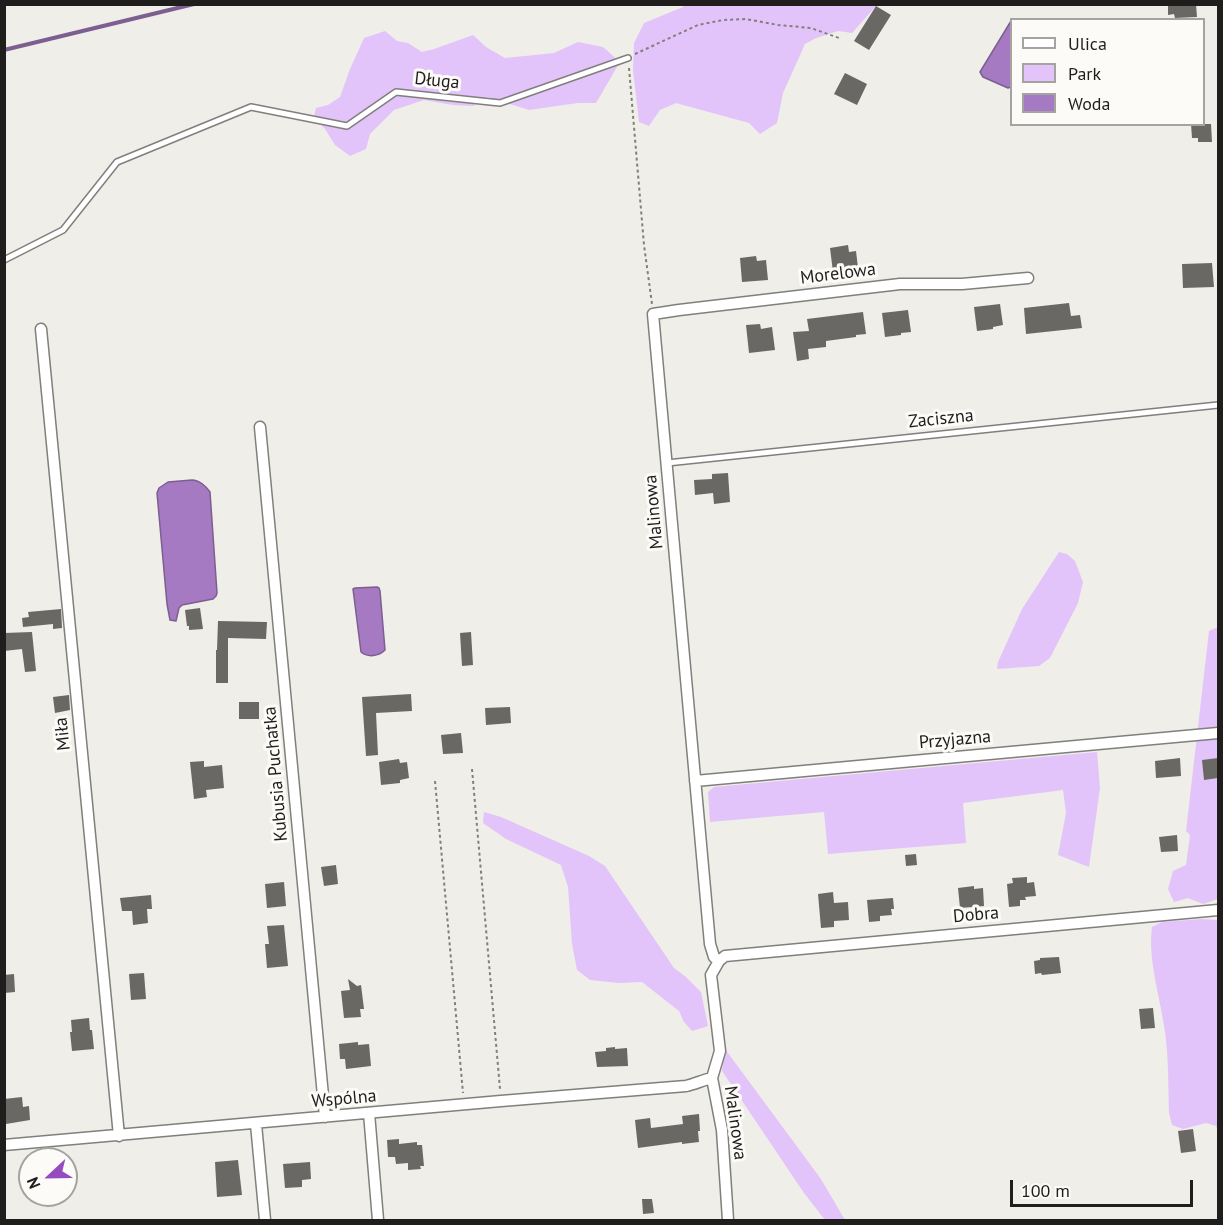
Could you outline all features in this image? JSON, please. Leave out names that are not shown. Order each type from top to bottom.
[{"type":"street","name":"Morelowa","points":[[653,314],[900,284],[962,284],[1028,278]]},
{"type":"street","name":"Malinowa","points":[[653,314],[710,944],[714,957],[718,961],[711,975],[720,1051],[712,1078],[722,1130],[728,1221]]},
{"type":"street","name":"Miła","points":[[40,329],[119,1136]]},
{"type":"street","name":"Kubusia Puchatka","points":[[260,427],[326,1117]]},
{"type":"street","name":"Przyjazna","points":[[695,781],[1218,733]]},
{"type":"street","name":"Dobra","points":[[718,961],[725,956],[738,953],[1218,910]]},
{"type":"street","name":"Wspólna","points":[[4,1145],[686,1086],[712,1078]]},
{"type":"street","points":[[369,1113],[378,1221]]},
{"type":"street","points":[[256,1124],[265,1221]]},
{"type":"lane","name":"Długa","points":[[4,260],[63,230],[117,162],[251,107],[346,126],[396,92],[500,104],[628,58]]},
{"type":"lane","name":"Zaciszna","points":[[667,463],[1218,405]]},
{"type":"path","points":[[653,314],[644,245],[628,58],[698,25],[723,20],[747,19],[811,28],[838,38]]},
{"type":"path","points":[[472,769],[501,1101]]},
{"type":"path","points":[[435,781],[464,1105]]},
{"type":"green space","points":[[685,4],[877,5],[852,33],[838,31],[805,44],[783,93],[777,123],[760,134],[749,123],[676,103],[660,110],[649,126],[639,122],[633,70],[634,43],[644,23],[683,7]]},
{"type":"green space","points":[[385,31],[397,41],[408,43],[422,52],[473,35],[486,47],[505,58],[554,53],[578,42],[603,47],[620,62],[596,103],[578,103],[529,110],[487,97],[473,106],[424,100],[394,110],[370,134],[366,149],[350,156],[335,145],[314,117],[316,108],[328,105],[340,97],[364,38]]},
{"type":"green space","points":[[1059,552],[1067,554],[1075,561],[1083,582],[1078,603],[1050,658],[1039,666],[997,669],[1022,609]]},
{"type":"green space","points":[[1218,627],[1218,899],[1203,904],[1188,898],[1174,902],[1168,889],[1173,871],[1186,865],[1190,835],[1186,831],[1209,631]]},
{"type":"green space","points":[[1097,752],[1100,788],[1089,867],[1058,855],[1066,813],[1063,790],[963,803],[966,843],[828,854],[824,812],[710,822],[708,792],[714,787]]},
{"type":"green space","points":[[484,812],[501,817],[589,856],[605,866],[674,968],[701,992],[708,1026],[692,1031],[684,1022],[679,1011],[642,982],[619,983],[590,980],[577,970],[572,944],[568,887],[561,865],[506,839],[483,823]]},
{"type":"green space","points":[[1218,920],[1218,1131],[1216,1126],[1206,1123],[1183,1129],[1172,1125],[1169,1113],[1166,1043],[1151,950],[1152,927],[1162,922]]},
{"type":"green space","points":[[725,1049],[821,1179],[845,1220],[825,1220],[804,1193],[722,1071]]},
{"type":"water","points":[[1010,23],[1010,87],[983,77],[980,72]]},
{"type":"water","points":[[192,480],[202,484],[210,492],[217,593],[213,599],[182,605],[176,621],[170,620],[167,604],[157,493],[159,488],[168,482]]},
{"type":"water","points":[[377,587],[380,591],[385,650],[370,656],[361,652],[353,589]]},
{"type":"building","points":[[1168,4],[1196,4],[1197,17],[1175,18],[1174,14],[1168,15]]},
{"type":"building","points":[[876,6],[891,15],[869,50],[854,41]]},
{"type":"building","points":[[845,73],[867,84],[857,105],[834,94]]},
{"type":"building","points":[[1211,124],[1212,142],[1198,142],[1198,138],[1192,138],[1191,126]]},
{"type":"building","points":[[848,245],[849,252],[856,251],[858,268],[833,272],[830,248]]},
{"type":"building","points":[[756,256],[757,261],[766,260],[768,280],[742,282],[740,258]]},
{"type":"building","points":[[1212,263],[1214,287],[1183,288],[1182,264]]},
{"type":"building","points":[[1069,303],[1071,316],[1080,315],[1082,328],[1026,334],[1024,308]]},
{"type":"building","points":[[1000,304],[1003,325],[977,331],[974,307]]},
{"type":"building","points":[[908,310],[911,332],[885,337],[882,313]]},
{"type":"building","points":[[863,312],[866,334],[826,341],[826,347],[808,349],[809,359],[797,361],[793,332],[809,331],[807,319]]},
{"type":"building","points":[[760,324],[761,329],[772,327],[775,350],[749,353],[746,325]]},
{"type":"building","points":[[728,473],[730,502],[714,504],[713,493],[695,495],[694,480],[712,479],[712,474]]},
{"type":"building","points":[[200,608],[203,629],[189,630],[185,610]]},
{"type":"building","points":[[61,609],[62,628],[53,629],[53,624],[23,627],[22,618],[29,617],[28,612]]},
{"type":"building","points":[[218,621],[267,622],[266,639],[228,638],[228,683],[216,683]]},
{"type":"building","points":[[32,632],[36,671],[25,672],[22,649],[4,651],[4,633]]},
{"type":"building","points":[[471,632],[473,665],[462,666],[460,633]]},
{"type":"building","points":[[411,694],[412,711],[376,713],[378,755],[366,756],[362,697]]},
{"type":"building","points":[[69,695],[70,710],[55,713],[53,697]]},
{"type":"building","points":[[239,702],[259,702],[259,719],[239,719]]},
{"type":"building","points":[[510,707],[511,723],[486,725],[485,708]]},
{"type":"building","points":[[461,733],[463,753],[443,754],[441,735]]},
{"type":"building","points":[[1180,758],[1181,776],[1156,778],[1155,761]]},
{"type":"building","points":[[1218,758],[1218,778],[1204,780],[1202,760]]},
{"type":"building","points":[[399,759],[400,763],[407,762],[409,778],[400,780],[400,783],[381,785],[379,762]]},
{"type":"building","points":[[204,761],[204,767],[222,765],[224,788],[206,790],[207,797],[194,799],[190,762]]},
{"type":"building","points":[[1177,835],[1178,851],[1161,852],[1159,837]]},
{"type":"building","points":[[916,854],[917,865],[906,866],[905,855]]},
{"type":"building","points":[[336,865],[338,884],[324,886],[321,867]]},
{"type":"building","points":[[1027,877],[1027,883],[1034,882],[1036,896],[1020,900],[1020,906],[1009,907],[1007,884],[1013,883],[1012,878]]},
{"type":"building","points":[[284,882],[286,906],[267,908],[265,884]]},
{"type":"building","points":[[974,886],[974,889],[983,888],[984,906],[960,908],[958,888]]},
{"type":"building","points":[[833,892],[834,903],[848,902],[849,920],[834,921],[834,927],[821,928],[818,894]]},
{"type":"building","points":[[151,895],[152,909],[147,909],[148,923],[133,925],[132,911],[122,911],[120,898]]},
{"type":"building","points":[[893,898],[892,915],[880,916],[880,921],[869,922],[867,900]]},
{"type":"building","points":[[284,925],[288,966],[267,968],[265,944],[269,944],[267,926]]},
{"type":"building","points":[[1059,957],[1061,973],[1035,974],[1034,961],[1040,958]]},
{"type":"building","points":[[144,973],[146,999],[131,1000],[129,974]]},
{"type":"building","points":[[14,974],[15,992],[4,993],[4,975]]},
{"type":"building","points":[[348,979],[357,986],[361,985],[364,1009],[360,1009],[361,1017],[344,1018],[341,991],[350,990]]},
{"type":"building","points":[[1153,1008],[1155,1028],[1141,1029],[1139,1009]]},
{"type":"building","points":[[89,1018],[94,1049],[72,1051],[71,1020]]},
{"type":"building","points":[[358,1042],[358,1045],[369,1044],[371,1066],[346,1069],[345,1059],[340,1059],[339,1044]]},
{"type":"building","points":[[615,1047],[615,1049],[627,1048],[628,1066],[597,1067],[595,1052]]},
{"type":"building","points":[[22,1097],[23,1107],[29,1106],[30,1120],[6,1124],[4,1099]]},
{"type":"building","points":[[699,1114],[699,1142],[638,1148],[635,1120],[650,1118],[651,1128],[683,1124],[682,1116]]},
{"type":"building","points":[[1193,1129],[1196,1151],[1181,1153],[1178,1131]]},
{"type":"building","points":[[399,1139],[399,1144],[417,1142],[417,1145],[422,1145],[424,1166],[420,1166],[421,1169],[408,1170],[408,1163],[396,1164],[395,1157],[388,1157],[387,1140]]},
{"type":"building","points":[[238,1160],[242,1195],[217,1197],[215,1162]]},
{"type":"building","points":[[310,1162],[311,1179],[302,1180],[302,1187],[285,1188],[283,1164]]},
{"type":"building","points":[[642,1199],[652,1199],[654,1213],[643,1214]]},
{"type":"waterway","points":[[4,50],[194,4]]}]
